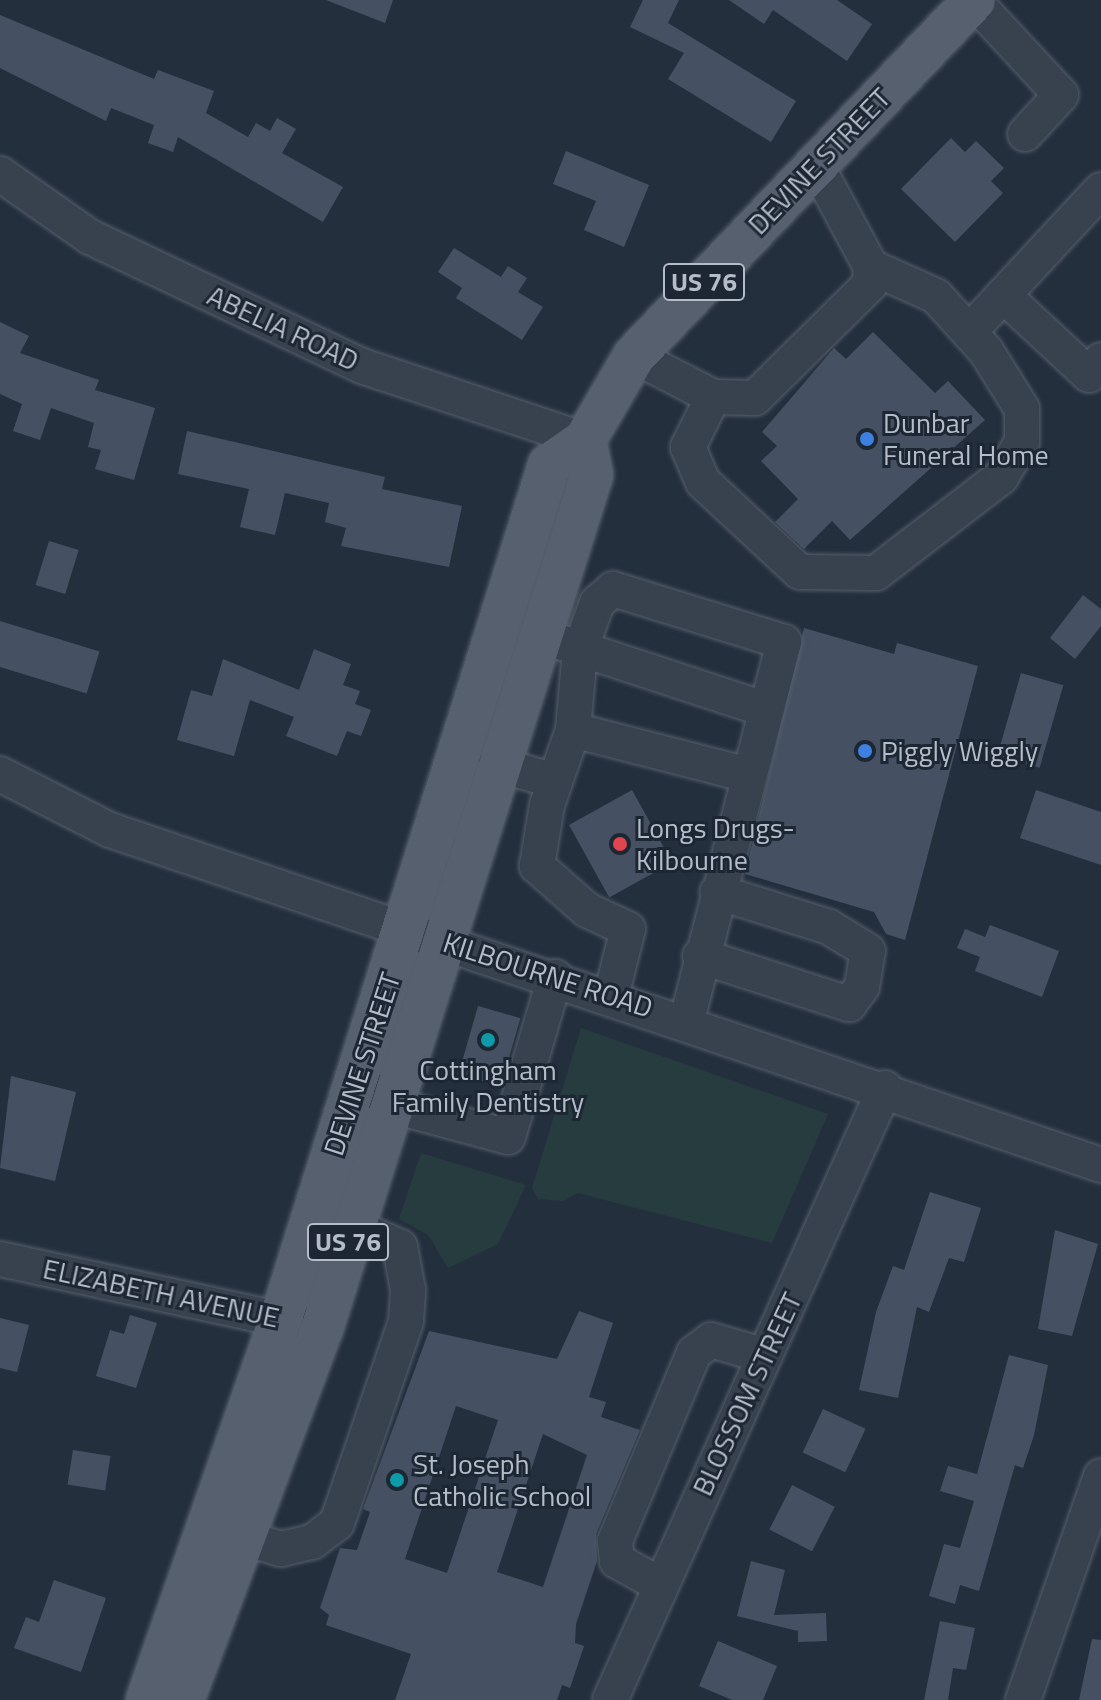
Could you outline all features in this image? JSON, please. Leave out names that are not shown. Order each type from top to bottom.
[{"type":"main road","name":"DEVINE STREET","points":[[147,1700],[228,1534],[322,1329],[393,1100],[424,934],[497,618],[549,465],[585,440],[634,356],[969,1]]},
{"type":"main road","name":"DEVINE STREET","points":[[183,1700],[281,1318],[356,1082],[424,934],[496,764],[592,475],[585,440]]},
{"type":"main road","points":[[497,618],[537,635]]},
{"type":"street","points":[[969,1],[1061,95],[1025,134]]},
{"type":"street","points":[[634,356],[713,397],[755,398],[870,284],[871,267],[816,165]]},
{"type":"street","name":"ABELIA ROAD","points":[[0,174],[90,237],[362,366],[585,440]]},
{"type":"street","points":[[969,332],[1101,190]]},
{"type":"street","points":[[713,397],[688,447],[703,482],[800,572],[876,573],[1001,477],[1022,442],[1022,409],[969,332],[936,296],[871,267]]},
{"type":"street","points":[[1003,295],[1089,375],[1101,360]]},
{"type":"street","points":[[611,996],[628,929],[587,910],[537,866],[555,781],[573,730],[580,650],[597,603],[613,589],[784,642],[761,708],[744,774],[687,1021]]},
{"type":"street","points":[[537,635],[761,708]]},
{"type":"street","points":[[573,730],[744,774]]},
{"type":"street","points":[[496,764],[555,781]]},
{"type":"street","name":"KILBOURNE ROAD","points":[[0,774],[110,830],[687,1021],[1101,1165]]},
{"type":"street","points":[[700,956],[849,1004],[862,987],[868,951],[829,927],[717,892]]},
{"type":"street","points":[[356,1082],[393,1100],[508,1137],[555,977]]},
{"type":"street","name":"BLOSSOM STREET","points":[[610,1700],[659,1584],[885,1088]]},
{"type":"street","points":[[228,1534],[281,1549],[312,1542],[343,1510],[406,1321],[408,1290],[400,1247],[353,1226]]},
{"type":"street","name":"ELIZABETH AVENUE","points":[[0,1259],[322,1329]]},
{"type":"street","points":[[659,1584],[617,1561],[615,1541],[694,1353],[711,1340],[765,1356]]},
{"type":"street","points":[[1023,1700],[1101,1476]]},
{"type":"green space","points":[[581,1028],[828,1114],[772,1243],[578,1193],[563,1201],[538,1199],[532,1188]]},
{"type":"green space","points":[[421,1153],[526,1185],[498,1244],[448,1268],[428,1235],[399,1219]]},
{"type":"building","points":[[326,0],[393,0],[385,23]]},
{"type":"building","points":[[643,0],[679,0],[668,23],[796,101],[771,142],[668,79],[684,53],[630,27]]},
{"type":"building","points":[[729,0],[837,0],[872,24],[847,61],[773,10],[764,24]]},
{"type":"building","points":[[0,15],[154,79],[158,70],[214,91],[206,113],[248,137],[256,123],[270,131],[277,118],[296,129],[282,153],[343,187],[323,222],[178,137],[173,152],[148,143],[154,125],[111,108],[106,121],[0,68]]},
{"type":"building","points":[[951,138],[965,152],[976,141],[1004,168],[991,181],[1003,193],[955,242],[901,189]]},
{"type":"building","points":[[566,151],[649,185],[624,247],[584,230],[596,201],[553,184]]},
{"type":"building","points":[[454,248],[501,277],[508,266],[527,278],[518,292],[543,307],[522,340],[456,298],[462,288],[438,272]]},
{"type":"building","points":[[0,322],[29,336],[20,353],[99,380],[95,390],[155,408],[134,480],[95,469],[101,450],[88,447],[94,423],[51,408],[40,440],[13,431],[22,404],[0,394]]},
{"type":"building","name":"Dunbar Funeral Home","points":[[873,332],[935,393],[948,381],[985,420],[850,540],[832,521],[804,549],[775,522],[798,499],[761,461],[777,446],[762,432],[834,348],[846,359]]},
{"type":"building","points":[[187,431],[385,477],[382,489],[462,506],[449,567],[341,546],[346,528],[325,522],[329,503],[285,493],[275,535],[240,527],[249,489],[178,474]]},
{"type":"building","points":[[49,541],[79,550],[65,594],[36,585]]},
{"type":"building","points":[[1083,595],[1101,609],[1101,626],[1075,659],[1050,638]]},
{"type":"building","points":[[0,621],[99,651],[87,693],[0,667]]},
{"type":"building","name":"Piggly Wiggly","points":[[804,628],[894,654],[897,643],[978,666],[905,940],[886,934],[874,912],[745,874]]},
{"type":"building","points":[[314,649],[351,664],[343,685],[360,691],[355,704],[371,710],[361,736],[347,731],[337,756],[286,736],[294,717],[250,700],[234,756],[177,740],[191,690],[212,696],[223,659],[299,690]]},
{"type":"building","points":[[1021,673],[1063,685],[1040,768],[997,756]]},
{"type":"building","name":"Longs Drugs- Kilbourne","points":[[632,790],[672,863],[609,897],[569,825]]},
{"type":"building","points":[[1036,790],[1101,812],[1101,865],[1020,838]]},
{"type":"building","points":[[990,925],[1059,951],[1042,997],[975,971],[980,957],[957,948],[965,929],[985,937]]},
{"type":"building","name":"Cottingham Family Dentistry","points":[[478,1006],[520,1018],[501,1086],[458,1074]]},
{"type":"building","points":[[11,1076],[76,1092],[55,1181],[0,1168]]},
{"type":"building","points":[[930,1192],[981,1208],[964,1262],[949,1258],[929,1312],[917,1307],[898,1398],[859,1390],[876,1312],[893,1266],[904,1270]]},
{"type":"building","points":[[1055,1230],[1098,1244],[1072,1336],[1038,1329]]},
{"type":"building","name":"St. Joseph Catholic School","points":[[579,1311],[613,1323],[589,1397],[606,1402],[601,1417],[640,1430],[596,1534],[597,1561],[576,1624],[575,1643],[584,1646],[570,1688],[562,1685],[557,1700],[395,1700],[411,1654],[326,1625],[329,1615],[320,1608],[340,1548],[357,1550],[370,1512],[363,1509],[429,1331],[557,1359]],"holes":[[[456,1406],[498,1420],[447,1573],[405,1559]],[[543,1434],[587,1455],[543,1587],[497,1572]]]},
{"type":"building","points":[[130,1315],[157,1323],[136,1388],[96,1376],[110,1330],[124,1334]]},
{"type":"building","points":[[0,1318],[29,1325],[17,1372],[0,1368]]},
{"type":"building","points":[[1009,1355],[1048,1365],[1034,1435],[1023,1468],[1015,1465],[979,1591],[960,1585],[955,1604],[929,1596],[944,1544],[960,1548],[974,1501],[940,1491],[948,1466],[977,1474]]},
{"type":"building","points":[[823,1409],[866,1429],[845,1472],[803,1453]]},
{"type":"building","points":[[73,1450],[111,1456],[105,1491],[68,1485]]},
{"type":"building","points":[[792,1485],[835,1507],[812,1551],[769,1530]]},
{"type":"building","points":[[751,1561],[785,1570],[774,1615],[826,1613],[827,1641],[798,1642],[798,1631],[737,1616]]},
{"type":"building","points":[[54,1580],[106,1598],[81,1672],[14,1648],[26,1617],[39,1622]]},
{"type":"building","points":[[940,1621],[975,1628],[966,1670],[953,1668],[948,1700],[924,1700]]},
{"type":"building","points":[[1092,1639],[1101,1640],[1101,1700],[1079,1700]]},
{"type":"building","points":[[718,1641],[777,1666],[763,1700],[732,1700],[699,1686]]},
{"type":"place","name":"Dunbar Funeral Home","points":[[867,439]]},
{"type":"place","name":"Piggly Wiggly","points":[[865,751]]},
{"type":"place","name":"Longs Drugs- Kilbourne","points":[[620,844]]},
{"type":"place","name":"Cottingham Family Dentistry","points":[[488,1040]]},
{"type":"place","name":"St. Joseph Catholic School","points":[[397,1480]]}]
